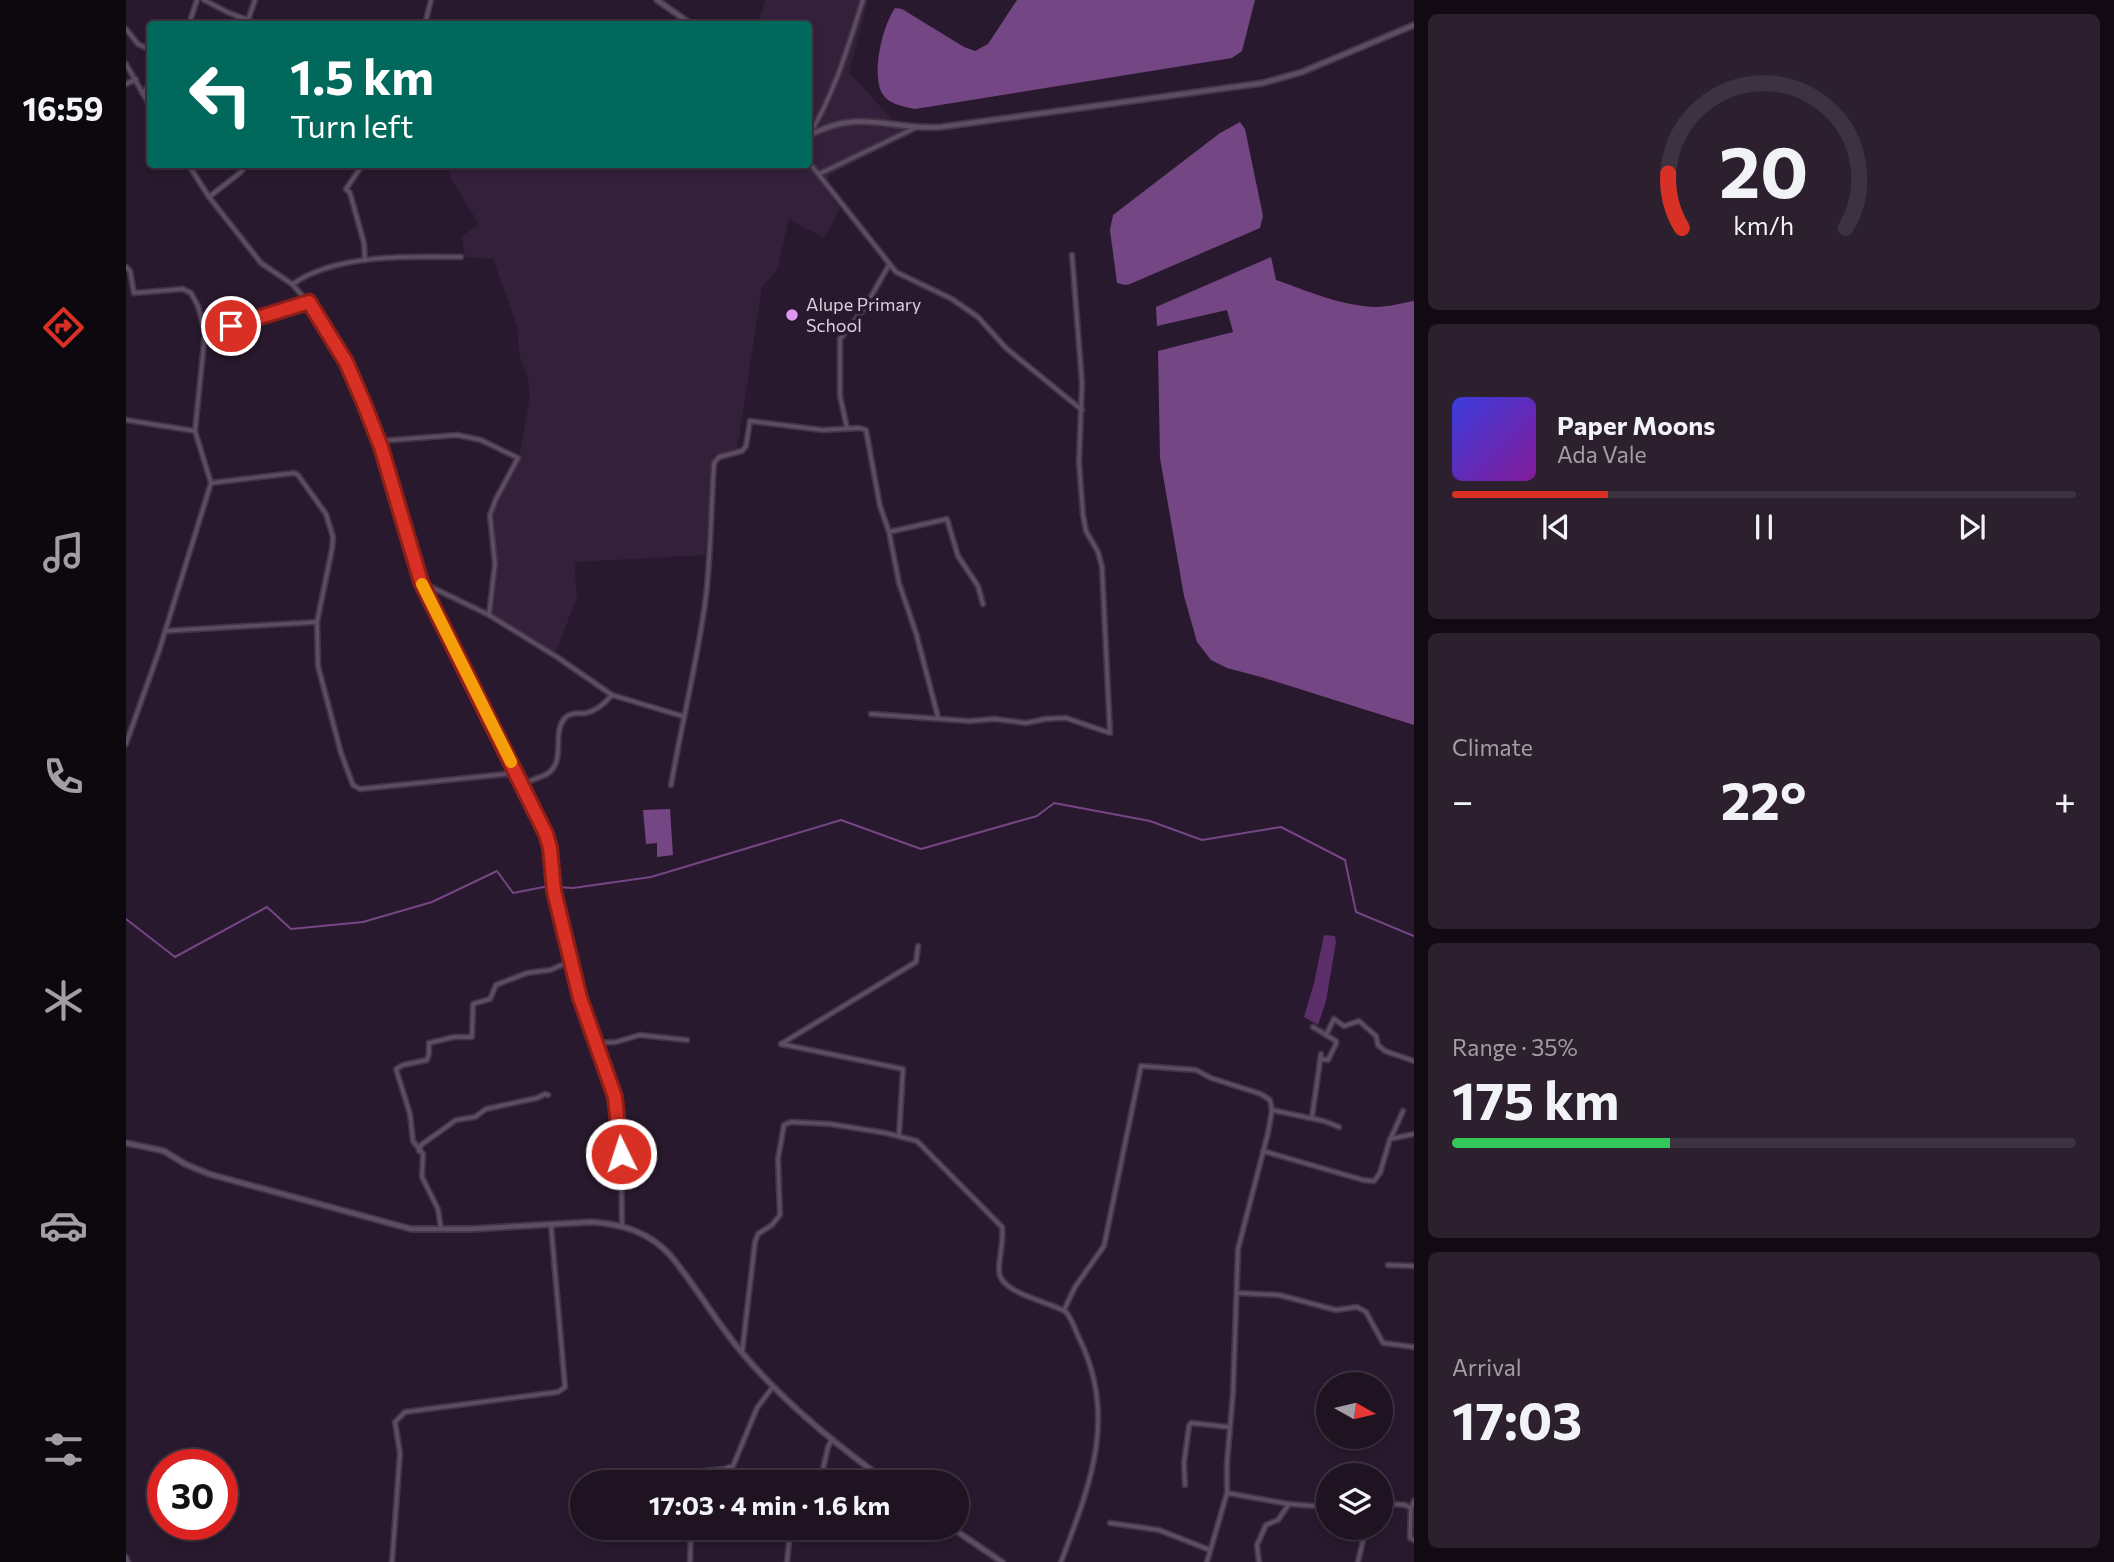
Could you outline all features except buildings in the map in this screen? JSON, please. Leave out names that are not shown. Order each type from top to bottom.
[{"type":"street","points":[[190,21],[197,0]]},
{"type":"street","points":[[204,0],[248,20],[255,0]]},
{"type":"street","points":[[426,21],[431,0]]},
{"type":"street","points":[[657,0],[687,21]]},
{"type":"street","points":[[812,130],[825,107],[841,67],[863,0]]},
{"type":"street","points":[[812,133],[824,127],[853,121],[888,122],[915,128],[941,127],[1263,83],[1302,72],[1414,25]]},
{"type":"street","points":[[126,29],[138,44],[147,48]]},
{"type":"street","points":[[126,64],[147,101]]},
{"type":"street","points":[[126,84],[136,79]]},
{"type":"street","points":[[142,93],[147,88]]},
{"type":"street","points":[[819,174],[915,128]]},
{"type":"street","points":[[812,166],[890,265],[900,274],[952,299],[978,317],[1006,348],[1082,410]]},
{"type":"street","points":[[191,168],[209,197],[261,263],[292,284],[309,302],[346,362],[379,441],[421,582],[546,834],[554,891],[580,998],[615,1097],[621,1137],[622,1226]]},
{"type":"street","points":[[209,197],[244,168]]},
{"type":"street","points":[[360,168],[346,188],[364,243],[365,260]]},
{"type":"street","points":[[872,714],[995,719],[1026,723],[1066,718],[1110,733],[1102,567],[1098,552],[1086,531],[1083,514],[1079,462],[1082,410],[1072,255]]},
{"type":"street","points":[[292,284],[310,274],[365,260],[391,256],[461,257]]},
{"type":"street","points":[[847,428],[840,396],[840,339],[865,307],[890,265]]},
{"type":"street","points":[[126,267],[130,271],[134,293],[188,290],[198,306],[205,333],[194,430],[212,483],[126,744]]},
{"type":"street","points":[[205,333],[309,302]]},
{"type":"street","points":[[126,420],[194,430]]},
{"type":"street","points":[[671,785],[700,640],[716,459],[742,451],[746,446],[750,421],[823,430],[863,428],[867,434],[875,486],[889,532],[899,583],[916,633],[938,717]]},
{"type":"street","points":[[379,441],[457,435],[481,440],[518,457],[490,515],[495,564],[489,615]]},
{"type":"street","points":[[212,483],[289,473],[298,475],[326,514],[333,537],[317,622],[319,679],[352,785],[356,788],[516,774]]},
{"type":"street","points":[[889,532],[947,519],[958,556],[978,586],[983,604]]},
{"type":"street","points":[[421,582],[489,615],[612,695],[683,716]]},
{"type":"street","points":[[165,631],[317,622]]},
{"type":"street","points":[[522,784],[547,774],[552,769],[558,755],[564,718],[598,709],[612,695]]},
{"type":"street","points":[[898,1135],[903,1069],[781,1044],[916,962],[918,947]]},
{"type":"street","points":[[441,1230],[438,1209],[422,1177],[423,1154],[413,1141],[410,1114],[396,1069],[427,1059],[429,1043],[454,1037],[472,1037],[473,1004],[489,999],[496,985],[527,973],[550,970],[571,961]]},
{"type":"street","points":[[1326,1035],[1334,1019],[1344,1026],[1359,1021],[1376,1036],[1378,1045],[1385,1051],[1414,1061]]},
{"type":"street","points":[[1311,1118],[1321,1056],[1328,1060],[1336,1045],[1336,1041],[1313,1027]]},
{"type":"street","points":[[596,1043],[616,1042],[640,1035],[687,1040]]},
{"type":"street","points":[[1064,1310],[1075,1287],[1104,1246],[1141,1066],[1196,1070],[1221,1082],[1267,1096],[1272,1110],[1238,1249],[1227,1493],[1207,1562]]},
{"type":"street","points":[[419,1150],[421,1145],[456,1120],[483,1114],[486,1109],[511,1102],[545,1094],[548,1096]]},
{"type":"street","points":[[1272,1110],[1339,1126]]},
{"type":"street","points":[[1263,1151],[1374,1181],[1380,1173],[1390,1139],[1403,1111]]},
{"type":"street","points":[[742,1353],[755,1242],[758,1234],[772,1226],[780,1215],[778,1159],[784,1125],[791,1122],[830,1124],[898,1135],[922,1144],[1002,1227],[999,1271],[1004,1283],[1012,1290],[1064,1310],[1071,1318],[1091,1371],[1098,1411],[1096,1454],[1078,1520],[1061,1562]]},
{"type":"street","points":[[1390,1139],[1414,1134]]},
{"type":"street","points":[[126,1143],[164,1151],[209,1174],[395,1226],[441,1230],[592,1222],[622,1226],[639,1232],[664,1248],[742,1353],[772,1388],[872,1470]]},
{"type":"street","points":[[392,1562],[400,1453],[395,1422],[398,1416],[405,1412],[558,1392],[565,1387],[551,1224]]},
{"type":"street","points":[[1388,1265],[1414,1266]]},
{"type":"street","points":[[1238,1293],[1279,1295],[1336,1310],[1357,1307],[1366,1312],[1383,1343],[1414,1347]]},
{"type":"street","points":[[713,1470],[733,1466],[757,1408],[772,1388]]},
{"type":"street","points":[[1185,1485],[1184,1463],[1191,1423],[1229,1427]]},
{"type":"street","points":[[823,1470],[832,1439]]},
{"type":"street","points":[[1227,1493],[1316,1506]]},
{"type":"street","points":[[1414,1501],[1411,1508],[1410,1538],[1414,1540]]},
{"type":"street","points":[[1259,1562],[1257,1545],[1266,1525],[1278,1520],[1289,1504]]},
{"type":"street","points":[[1393,1504],[1411,1508]]},
{"type":"street","points":[[1110,1522],[1158,1530],[1210,1550]]},
{"type":"street","points":[[969,1539],[1002,1562]]},
{"type":"street","points":[[691,1540],[691,1562]]},
{"type":"street","points":[[787,1562],[790,1540]]},
{"type":"street","points":[[1358,1562],[1363,1540]]},
{"type":"street","points":[[126,1557],[128,1562]]},
{"type":"shaded area","points":[[765,0],[868,0],[849,72],[907,136],[831,174],[824,187],[840,208],[824,238],[789,219],[777,270],[762,287],[737,450],[713,454],[705,555],[574,562],[577,597],[555,654],[491,615],[497,562],[493,511],[519,459],[530,395],[519,353],[517,326],[493,259],[465,257],[462,236],[479,224],[451,179],[449,168],[812,168],[812,21],[759,21]]},
{"type":"shaded area","points":[[1017,0],[1255,0],[1242,51],[1232,58],[915,109],[892,103],[882,93],[878,62],[886,26],[895,8],[902,9],[975,51],[988,44]]},
{"type":"shaded area","points":[[1240,122],[1245,129],[1263,216],[1260,228],[1130,284],[1117,283],[1110,230],[1113,215],[1220,133]]},
{"type":"shaded area","points":[[1271,257],[1276,280],[1325,297],[1376,307],[1414,301],[1414,725],[1227,668],[1211,660],[1197,642],[1184,596],[1160,458],[1158,351],[1233,332],[1227,310],[1157,326],[1156,307]]},
{"type":"shaded area","points":[[670,809],[673,855],[657,857],[657,843],[646,844],[643,810]]},
{"type":"shaded area","points":[[1324,935],[1335,936],[1336,942],[1326,1001],[1318,1025],[1304,1017]]},
{"type":"waterway","points":[[556,887],[573,888],[651,877],[841,820],[921,849],[1037,816],[1054,803],[1150,821],[1202,840],[1281,827],[1345,860],[1356,912],[1414,936]]},
{"type":"waterway","points":[[126,919],[175,957],[267,907],[291,929],[363,922],[432,902],[497,871],[513,893],[549,886]]},
{"type":"slow traffic","points":[[422,584],[511,762]]},
{"type":"place","name":"Alupe Primary School","points":[[792,315]]},
{"type":"route","points":[[231,326],[309,302],[346,362],[381,447],[421,582],[546,834],[554,891],[580,998],[615,1097],[621,1154]]}]
